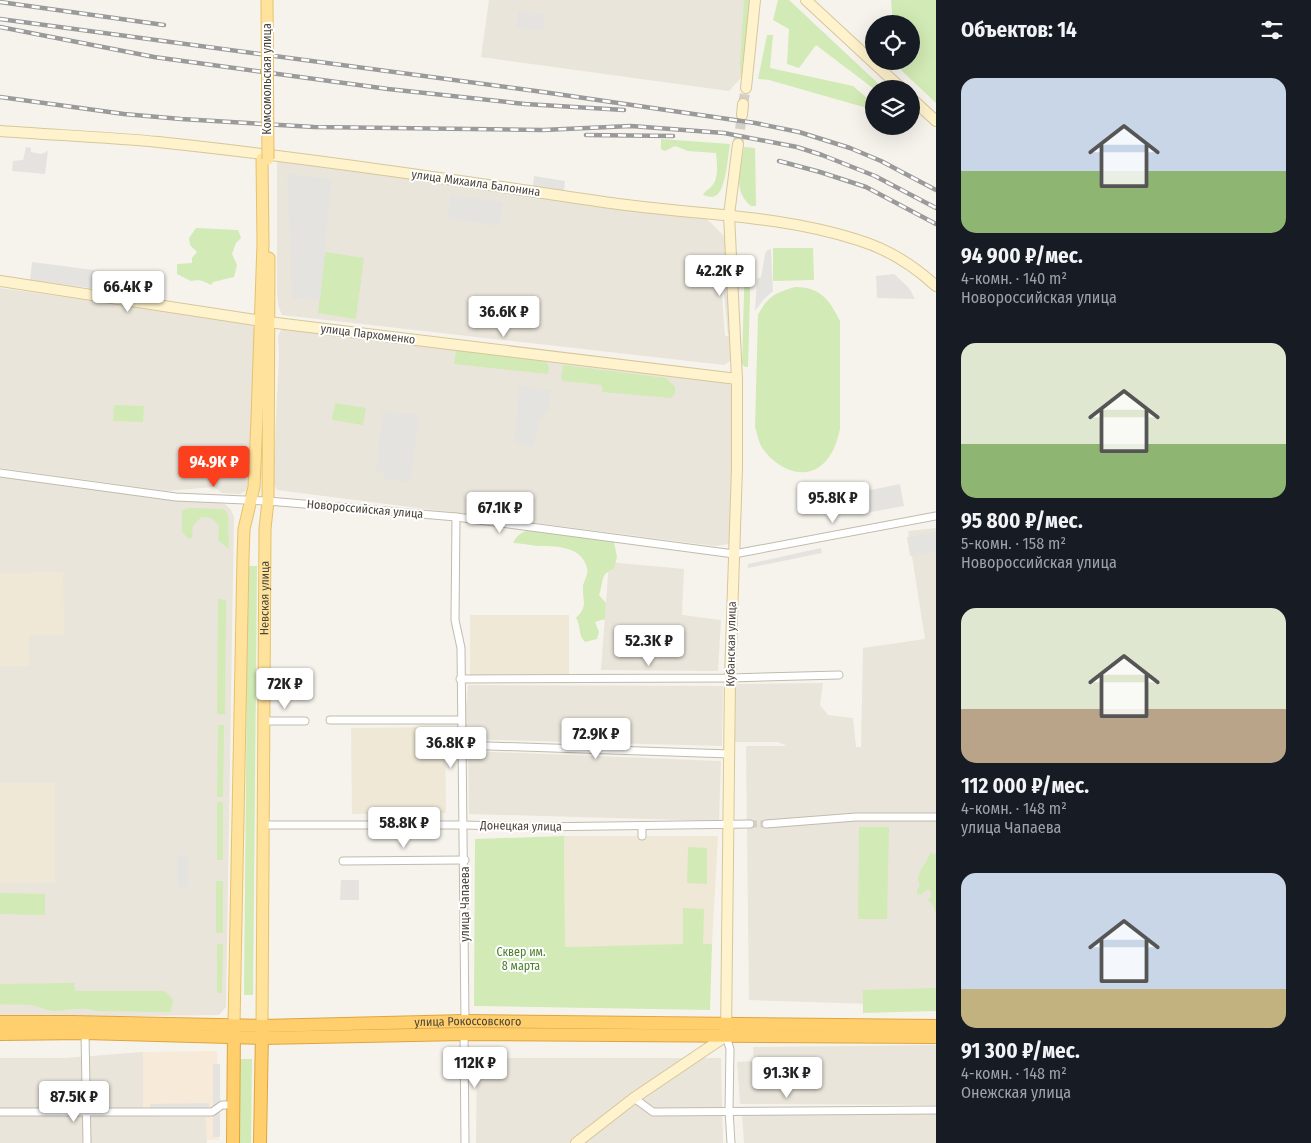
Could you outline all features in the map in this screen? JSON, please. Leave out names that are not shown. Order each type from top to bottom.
[{"type":"highway","name":"улица Рокоссовского","points":[[262,1032],[465,1021],[936,1037]]},
{"type":"highway","name":"улица Рокоссовского","points":[[0,1022],[72,1022],[234,1032]]},
{"type":"highway","name":"улица Рокоссовского","points":[[0,1034],[262,1032],[464,1034],[936,1026]]},
{"type":"highway","points":[[233,1143],[234,1032]]},
{"type":"highway","points":[[260,1143],[262,1032]]},
{"type":"main road","name":"Комсомольская улица","points":[[260,0],[265,159]]},
{"type":"main road","name":"Комсомольская улица","points":[[265,159],[267,0]]},
{"type":"main road","name":"Невская улица","points":[[234,1032],[244,529],[252,501],[254,481],[264,321],[265,159]]},
{"type":"main road","name":"Невская улица","points":[[262,1032],[265,529],[268,501],[264,321]]},
{"type":"main road","points":[[243,558],[252,548],[258,550],[265,557]]},
{"type":"street","points":[[746,88],[755,0]]},
{"type":"street","points":[[806,0],[892,80]]},
{"type":"street","points":[[920,106],[936,121]]},
{"type":"street","name":"улица Михаила Балонина","points":[[0,131],[158,142],[374,168],[644,208],[773,220],[820,229],[860,240],[890,252],[924,275],[936,286]]},
{"type":"street","name":"Кубанская улица","points":[[732,1143],[729,1110],[730,1049],[726,1029],[730,678],[737,468],[737,379],[729,215],[738,144]]},
{"type":"street","name":"улица Пархоменко","points":[[0,282],[264,321],[737,379]]},
{"type":"street","name":"Новороссийская улица","points":[[0,473],[176,497],[268,501],[456,517],[734,554],[936,516]]},
{"type":"street","name":"улица Чапаева","points":[[456,517],[455,620],[461,648],[461,745],[465,860],[465,1021]]},
{"type":"street","points":[[460,679],[730,678],[839,675]]},
{"type":"street","points":[[330,720],[461,720]]},
{"type":"street","points":[[264,721],[305,721]]},
{"type":"street","points":[[461,745],[730,754]]},
{"type":"street","points":[[766,824],[856,817],[936,817]]},
{"type":"street","name":"Донецкая улица","points":[[262,824],[464,824],[536,827],[728,826],[750,824]]},
{"type":"street","points":[[642,826],[642,836]]},
{"type":"street","points":[[343,861],[465,860]]},
{"type":"street","points":[[576,1143],[726,1029]]},
{"type":"street","points":[[84,1032],[87,1143]]},
{"type":"street","points":[[464,1034],[465,1143]]},
{"type":"street","points":[[634,1098],[653,1112],[936,1110]]},
{"type":"street","points":[[0,1112],[212,1112],[222,1105],[233,1105]]},
{"type":"shaded area","points":[[489,0],[751,0],[741,78],[729,91],[481,57]]},
{"type":"shaded area","points":[[518,11],[545,14],[543,31],[516,28]]},
{"type":"shaded area","points":[[26,147],[31,148],[31,152],[41,154],[48,151],[45,174],[12,171],[13,161],[23,160]]},
{"type":"shaded area","points":[[277,160],[704,218],[723,235],[728,245],[729,256],[719,256],[725,336],[732,336],[730,361],[724,365],[282,315],[278,305],[277,291]]},
{"type":"shaded area","points":[[287,174],[332,179],[320,300],[292,298]]},
{"type":"shaded area","points":[[534,176],[565,181],[564,191],[533,187]]},
{"type":"shaded area","points":[[450,195],[503,202],[499,226],[448,219]]},
{"type":"shaded area","points":[[771,249],[773,291],[755,311],[757,279],[761,277],[765,254],[767,250]]},
{"type":"shaded area","points":[[32,262],[109,272],[106,290],[30,280]]},
{"type":"shaded area","points":[[721,262],[730,262],[733,335],[728,335]]},
{"type":"shaded area","points":[[894,274],[909,288],[915,299],[877,298],[876,276]]},
{"type":"shaded area","points":[[0,288],[251,323],[256,332],[250,476],[246,491],[240,494],[222,493],[214,487],[167,491],[0,468]]},
{"type":"shaded area","points":[[291,327],[727,382],[732,387],[732,538],[729,544],[715,546],[277,490],[273,483],[279,355],[278,336],[281,330]]},
{"type":"shaded area","points":[[519,386],[551,390],[549,409],[539,421],[534,447],[514,443]]},
{"type":"shaded area","points":[[383,411],[419,415],[411,482],[384,479],[385,472],[376,471]]},
{"type":"shaded area","points":[[0,474],[225,504],[231,510],[234,517],[226,1007],[219,1015],[0,1018]]},
{"type":"shaded area","points":[[900,484],[904,506],[866,513],[861,492]]},
{"type":"shaded area","points":[[936,528],[936,1006],[749,1000],[746,746],[787,746],[778,742],[734,742],[733,684],[823,683],[820,705],[828,715],[853,718],[856,747],[861,747],[863,648],[925,639],[908,531]]},
{"type":"shaded area","points":[[936,532],[936,552],[910,556],[907,537]]},
{"type":"shaded area","points":[[821,548],[822,553],[748,568],[748,564]]},
{"type":"shaded area","points":[[609,562],[684,569],[682,615],[721,620],[718,671],[601,670]]},
{"type":"shaded area","points":[[63,572],[64,635],[29,635],[29,666],[0,666],[0,573]]},
{"type":"shaded area","points":[[470,615],[569,615],[569,674],[470,675]]},
{"type":"shaded area","points":[[468,685],[723,686],[722,746],[463,739]]},
{"type":"shaded area","points":[[445,727],[446,813],[352,814],[351,728]]},
{"type":"shaded area","points":[[468,751],[721,761],[719,821],[469,814]]},
{"type":"shaded area","points":[[0,783],[55,783],[55,883],[0,883]]},
{"type":"shaded area","points":[[564,836],[718,836],[712,944],[565,947]]},
{"type":"shaded area","points":[[177,855],[188,855],[188,887],[177,887]]},
{"type":"shaded area","points":[[341,880],[359,880],[359,900],[340,900]]},
{"type":"shaded area","points":[[936,1045],[936,1105],[740,1104],[737,1062],[754,1061],[753,1047]]},
{"type":"shaded area","points":[[217,1051],[219,1140],[207,1140],[206,1117],[143,1116],[143,1052]]},
{"type":"shaded area","points":[[143,1052],[143,1116],[206,1117],[207,1143],[0,1143],[0,1058],[65,1058]]},
{"type":"shaded area","points":[[477,1058],[721,1058],[723,1143],[476,1143]]},
{"type":"shaded area","points":[[213,1064],[220,1064],[220,1137],[213,1137]]},
{"type":"shaded area","points":[[209,1103],[209,1111],[150,1111],[150,1104]]},
{"type":"shaded area","points":[[742,1113],[936,1114],[936,1143],[744,1143]]},
{"type":"green space","points":[[744,0],[751,0],[741,78],[740,63]]},
{"type":"green space","points":[[778,0],[789,0],[874,80],[865,80],[865,82],[816,45],[799,68],[787,64],[789,29],[773,20]]},
{"type":"green space","points":[[891,0],[936,0],[936,103],[920,88],[920,80],[912,80],[901,70],[920,70],[920,15],[892,15]]},
{"type":"green space","points":[[767,35],[773,35],[770,68],[853,86],[865,96],[865,107],[769,80],[758,79]]},
{"type":"green space","points":[[661,139],[730,144],[724,181],[719,193],[712,197],[703,195],[716,179],[716,153],[688,151],[675,146],[665,151],[661,149]]},
{"type":"green space","points":[[744,147],[755,148],[756,206],[751,206],[741,193],[739,179]]},
{"type":"green space","points":[[196,228],[238,230],[241,238],[236,243],[232,254],[237,265],[234,277],[213,282],[211,285],[197,280],[191,281],[177,274],[177,264],[192,263],[192,258],[197,252],[190,245],[189,238]]},
{"type":"green space","points":[[773,248],[813,248],[814,280],[773,281]]},
{"type":"green space","points":[[325,252],[364,258],[356,319],[318,313]]},
{"type":"green space","points":[[745,258],[751,258],[748,367],[742,364]]},
{"type":"green space","points":[[795,287],[811,289],[823,296],[832,306],[840,321],[840,429],[829,457],[815,470],[806,472],[789,470],[773,460],[761,446],[755,427],[758,315],[769,299],[782,291]]},
{"type":"green space","points":[[456,350],[542,361],[547,363],[549,368],[548,374],[454,364]]},
{"type":"green space","points":[[563,365],[666,378],[675,387],[675,393],[671,398],[602,392],[602,385],[563,381],[561,378]]},
{"type":"green space","points":[[335,403],[366,408],[363,425],[332,420]]},
{"type":"green space","points":[[114,405],[144,406],[143,422],[113,421]]},
{"type":"green space","points":[[189,508],[224,509],[228,514],[229,549],[218,540],[219,526],[211,518],[201,517],[193,526],[192,538],[188,538],[182,532],[182,510]]},
{"type":"green space","points":[[528,530],[607,539],[614,542],[617,557],[614,568],[605,574],[599,595],[606,603],[605,619],[595,622],[599,632],[597,639],[585,642],[583,640],[576,618],[584,606],[583,586],[587,570],[584,561],[575,552],[561,547],[513,543],[519,535]]},
{"type":"green space","points":[[248,566],[257,566],[253,995],[244,995]]},
{"type":"green space","points":[[218,599],[226,600],[225,714],[217,714]]},
{"type":"green space","points":[[218,725],[224,725],[223,797],[217,797]]},
{"type":"green space","points":[[217,802],[223,802],[223,860],[217,860]]},
{"type":"green space","points":[[859,827],[889,827],[887,919],[858,919]]},
{"type":"green space","name":"Сквер им. 8 марта","points":[[564,836],[565,947],[683,944],[683,908],[704,909],[703,944],[712,944],[710,1010],[474,1006],[475,839]]},
{"type":"green space","points":[[688,847],[707,848],[707,884],[687,883]]},
{"type":"green space","points":[[930,853],[936,854],[936,913],[933,905],[928,900],[931,897],[931,892],[928,889],[922,894],[917,894],[920,886],[920,872]]},
{"type":"green space","points":[[216,881],[223,881],[223,933],[216,933]]},
{"type":"green space","points":[[0,893],[45,894],[45,915],[0,914]]},
{"type":"green space","points":[[217,944],[223,944],[222,993],[217,993]]},
{"type":"green space","points":[[74,983],[75,991],[165,991],[173,1000],[172,1008],[170,1012],[80,1009],[54,1011],[31,1005],[0,1004],[0,984]]},
{"type":"green space","points":[[936,988],[936,1011],[863,1013],[863,990]]},
{"type":"green space","points":[[240,1059],[252,1059],[251,1143],[238,1143]]},
{"type":"tunnel","points":[[743,104],[746,88]]},
{"type":"tunnel","points":[[738,144],[742,115]]},
{"type":"tunnel","points":[[750,824],[766,824]]},
{"type":"railway","points":[[0,2],[164,25]]},
{"type":"railway","points":[[0,19],[543,92],[755,123],[799,132],[850,148],[881,161],[936,190]]},
{"type":"railway","points":[[0,27],[154,57],[388,89],[525,104],[624,110]]},
{"type":"railway","points":[[0,97],[124,114],[314,127],[543,130],[631,126],[724,133],[797,147],[822,155],[875,176],[936,208]]},
{"type":"railway","points":[[586,135],[673,136]]},
{"type":"railway","points":[[779,161],[866,187],[936,224]]}]
